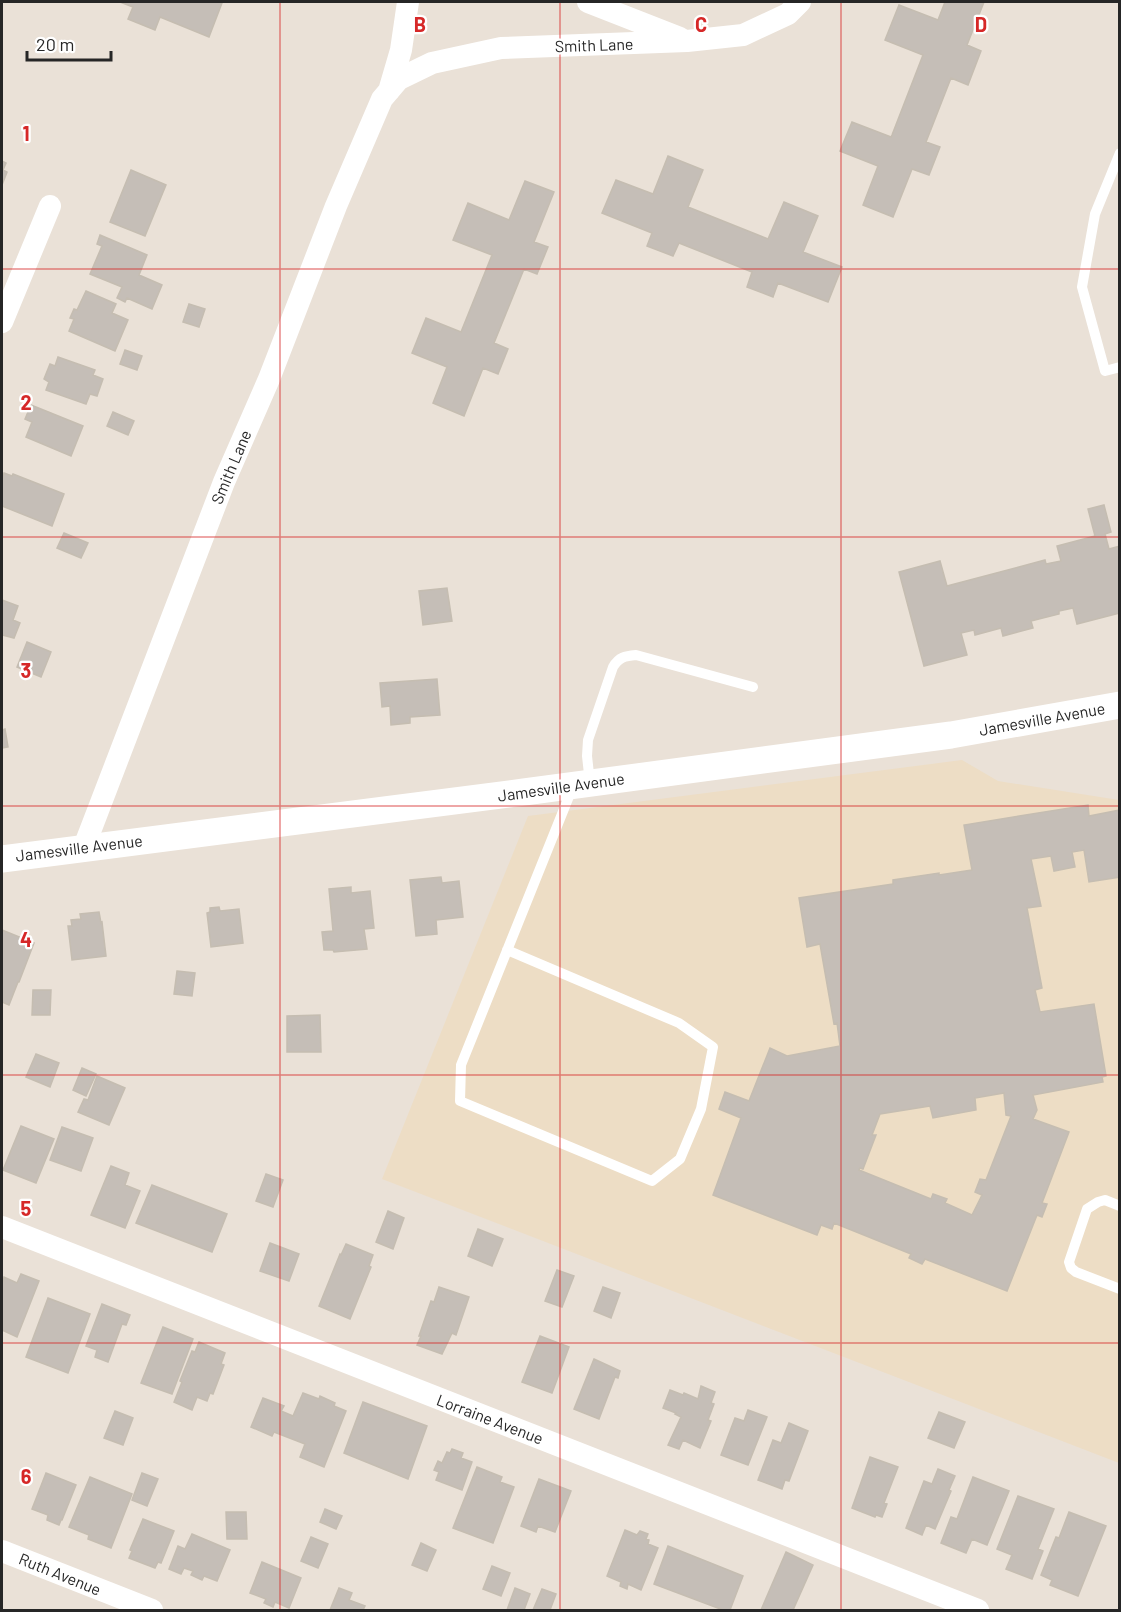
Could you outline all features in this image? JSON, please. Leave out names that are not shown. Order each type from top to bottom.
[{"type":"street","name":"Smith Lane","points":[[388,92],[401,50],[408,2]]},
{"type":"street","points":[[588,2],[687,41]]},
{"type":"street","name":"Smith Lane","points":[[84,847],[224,482],[269,379],[336,206],[382,99],[399,79],[432,63],[501,48],[687,41],[743,35],[788,14],[800,2]]},
{"type":"street","points":[[4,311],[50,206]]},
{"type":"street","name":"Jamesville Avenue","points":[[2,859],[951,735],[1119,705]]},
{"type":"street","name":"Lorraine Avenue","points":[[2,1227],[978,1611]]},
{"type":"street","name":"Ruth Avenue","points":[[2,1551],[152,1611]]},
{"type":"lane","points":[[1119,153],[1095,214],[1082,287],[1105,371],[1119,367]]},
{"type":"lane","points":[[507,950],[679,1023],[713,1047],[701,1109],[680,1159],[652,1181],[460,1101],[460,1065],[507,950],[581,784],[588,740],[617,660],[625,656],[636,655],[753,687]]},
{"type":"lane","points":[[1119,1206],[1105,1200],[1087,1209],[1069,1262],[1071,1268],[1076,1272],[1119,1289]]},
{"type":"shaded area","points":[[962,760],[998,781],[1119,800],[1119,1463],[382,1179],[528,816]]},
{"type":"building","points":[[120,2],[222,3],[209,37],[160,17],[155,30],[128,19],[133,7]]},
{"type":"building","points":[[945,2],[984,2],[967,45],[981,51],[968,85],[951,78],[926,142],[940,147],[929,175],[912,169],[893,217],[863,205],[878,166],[840,151],[852,122],[891,137],[892,135],[923,55],[885,40],[899,5],[938,20]]},
{"type":"building","points":[[668,156],[703,170],[688,207],[768,239],[784,202],[818,216],[803,252],[842,267],[828,302],[778,283],[773,297],[747,287],[752,272],[679,243],[673,256],[647,246],[652,233],[602,213],[616,180],[653,194]]},
{"type":"building","points":[[2,161],[6,163],[3,170],[7,172],[2,185]]},
{"type":"building","points":[[131,170],[166,185],[145,236],[110,222]]},
{"type":"building","points":[[525,181],[554,192],[534,242],[548,247],[537,274],[524,269],[494,343],[508,349],[498,374],[483,368],[464,416],[433,403],[447,367],[412,353],[426,318],[461,332],[492,255],[453,240],[468,203],[509,220]]},
{"type":"building","points":[[100,235],[147,255],[139,275],[162,285],[152,309],[127,298],[125,302],[117,298],[122,287],[90,274],[102,246],[97,244]]},
{"type":"building","points":[[86,291],[116,304],[112,313],[128,320],[115,351],[69,331],[74,319],[70,318],[74,309],[77,310]]},
{"type":"building","points":[[189,304],[205,309],[199,327],[183,322]]},
{"type":"building","points":[[125,350],[142,356],[137,370],[120,364]]},
{"type":"building","points":[[58,357],[95,370],[93,375],[103,379],[97,396],[90,394],[86,404],[46,390],[49,382],[44,379],[50,364],[55,366]]},
{"type":"building","points":[[31,405],[83,426],[71,456],[26,437],[32,422],[25,419]]},
{"type":"building","points":[[113,412],[134,421],[128,435],[107,426]]},
{"type":"building","points":[[4,473],[12,476],[13,474],[64,494],[52,526],[2,506]]},
{"type":"building","points":[[1104,505],[1111,532],[1105,534],[1109,549],[1120,546],[1120,613],[1077,624],[1073,608],[1031,621],[1033,628],[1003,636],[1001,628],[975,635],[974,630],[961,633],[967,655],[924,666],[899,572],[940,561],[947,586],[1045,560],[1046,564],[1061,561],[1057,546],[1095,536],[1088,509]]},
{"type":"building","points":[[64,533],[88,543],[81,558],[57,548]]},
{"type":"building","points":[[447,588],[452,621],[423,625],[419,591]]},
{"type":"building","points":[[2,600],[18,606],[13,620],[20,623],[14,638],[2,635]]},
{"type":"building","points":[[27,642],[51,652],[41,677],[17,667]]},
{"type":"building","points":[[437,679],[440,715],[410,717],[410,723],[391,725],[390,706],[382,707],[380,683]]},
{"type":"building","points":[[5,729],[8,747],[2,748],[2,730]]},
{"type":"building","points":[[1088,805],[1089,816],[1120,810],[1120,877],[1089,882],[1084,850],[1072,852],[1075,867],[1054,871],[1051,856],[1031,859],[1041,906],[1027,908],[1042,988],[1035,990],[1040,1012],[1094,1004],[1106,1076],[1102,1077],[1103,1082],[1033,1095],[1037,1110],[1033,1119],[1069,1132],[1042,1203],[1047,1204],[1042,1217],[1037,1215],[1007,1291],[925,1259],[922,1264],[909,1258],[911,1254],[834,1223],[832,1229],[821,1225],[817,1235],[713,1195],[741,1118],[719,1109],[725,1092],[749,1101],[770,1048],[787,1056],[840,1046],[820,944],[807,947],[799,898],[893,884],[893,880],[972,870],[964,825]],"holes":[[[1004,1093],[1006,1115],[1011,1116],[986,1180],[980,1179],[975,1192],[982,1195],[972,1215],[945,1203],[947,1199],[933,1194],[931,1199],[859,1170],[863,1169],[876,1135],[872,1135],[880,1114],[930,1106],[933,1118],[976,1110],[975,1098]]]},
{"type":"building","points":[[441,877],[442,883],[459,881],[463,917],[436,920],[437,934],[416,936],[410,880]]},
{"type":"building","points":[[351,887],[351,893],[370,891],[374,928],[364,929],[367,949],[334,952],[324,950],[322,932],[333,931],[329,889]]},
{"type":"building","points":[[219,907],[220,911],[239,909],[243,943],[211,947],[207,913],[210,912],[210,908]]},
{"type":"building","points":[[99,912],[106,956],[72,960],[68,926],[72,926],[71,920],[81,919],[80,914]]},
{"type":"building","points":[[2,930],[34,943],[9,1005],[2,1002]]},
{"type":"building","points":[[177,971],[195,973],[192,996],[174,994]]},
{"type":"building","points":[[33,990],[51,990],[50,1015],[32,1015]]},
{"type":"building","points":[[320,1015],[321,1052],[287,1052],[287,1016]]},
{"type":"building","points":[[36,1054],[59,1063],[50,1087],[26,1077]]},
{"type":"building","points":[[82,1068],[96,1074],[86,1096],[73,1090]]},
{"type":"building","points":[[97,1076],[125,1088],[109,1125],[78,1112],[84,1099],[88,1100]]},
{"type":"building","points":[[21,1126],[54,1139],[36,1183],[3,1170]]},
{"type":"building","points":[[62,1127],[93,1138],[81,1171],[50,1160]]},
{"type":"building","points":[[111,1166],[129,1173],[125,1185],[140,1191],[125,1228],[91,1215]]},
{"type":"building","points":[[266,1174],[283,1180],[273,1207],[256,1201]]},
{"type":"building","points":[[152,1185],[227,1214],[212,1252],[136,1223]]},
{"type":"building","points":[[388,1211],[404,1218],[393,1249],[376,1242]]},
{"type":"building","points":[[478,1229],[503,1239],[492,1266],[468,1256]]},
{"type":"building","points":[[270,1243],[299,1254],[289,1281],[260,1271]]},
{"type":"building","points":[[346,1244],[373,1255],[369,1266],[371,1267],[350,1319],[319,1306]]},
{"type":"building","points":[[557,1270],[574,1276],[562,1307],[545,1301]]},
{"type":"building","points":[[21,1274],[39,1281],[17,1337],[2,1330],[2,1284],[4,1277],[17,1283]]},
{"type":"building","points":[[439,1287],[469,1297],[456,1335],[452,1333],[442,1354],[417,1345],[431,1301],[434,1302]]},
{"type":"building","points":[[603,1287],[620,1293],[611,1318],[594,1311]]},
{"type":"building","points":[[48,1298],[90,1314],[68,1373],[26,1357]]},
{"type":"building","points":[[102,1304],[130,1315],[126,1325],[122,1324],[108,1362],[95,1357],[97,1350],[86,1346]]},
{"type":"building","points":[[163,1327],[193,1339],[172,1394],[141,1383]]},
{"type":"building","points":[[540,1336],[569,1347],[552,1393],[522,1382]]},
{"type":"building","points":[[199,1342],[225,1353],[221,1364],[224,1365],[213,1394],[210,1393],[207,1401],[197,1397],[192,1410],[174,1402],[192,1351],[195,1352]]},
{"type":"building","points":[[594,1359],[620,1371],[618,1378],[615,1377],[599,1419],[574,1409]]},
{"type":"building","points":[[701,1386],[715,1392],[711,1403],[714,1404],[708,1420],[711,1421],[700,1448],[683,1440],[679,1449],[668,1445],[681,1417],[663,1408],[670,1390],[698,1399]]},
{"type":"building","points":[[303,1393],[319,1399],[320,1396],[346,1411],[324,1467],[300,1457],[305,1444],[274,1432],[272,1436],[251,1427],[263,1398],[284,1406],[281,1411],[293,1416]]},
{"type":"building","points":[[363,1402],[427,1426],[408,1479],[344,1453]]},
{"type":"building","points":[[748,1410],[767,1417],[748,1465],[721,1455],[735,1418],[744,1421]]},
{"type":"building","points":[[115,1411],[133,1418],[123,1445],[104,1438]]},
{"type":"building","points":[[939,1412],[965,1422],[954,1448],[928,1438]]},
{"type":"building","points":[[789,1423],[808,1431],[789,1481],[785,1480],[782,1489],[758,1480],[773,1440],[781,1443]]},
{"type":"building","points":[[452,1449],[463,1453],[461,1458],[472,1462],[462,1490],[436,1480],[439,1472],[434,1470],[438,1461],[442,1463],[447,1452],[450,1453]]},
{"type":"building","points":[[870,1457],[898,1467],[884,1503],[887,1504],[882,1517],[876,1515],[875,1517],[852,1508]]},
{"type":"building","points":[[477,1467],[502,1477],[500,1482],[514,1487],[493,1543],[453,1528]]},
{"type":"building","points":[[938,1469],[955,1476],[935,1529],[926,1525],[922,1535],[906,1528],[924,1481],[932,1484]]},
{"type":"building","points":[[46,1473],[76,1485],[59,1525],[47,1520],[48,1515],[32,1509]]},
{"type":"building","points":[[142,1473],[158,1479],[147,1506],[132,1500]]},
{"type":"building","points":[[90,1477],[132,1494],[111,1548],[88,1539],[89,1535],[69,1527]]},
{"type":"building","points":[[973,1477],[1009,1491],[987,1545],[972,1539],[966,1553],[941,1543],[951,1517],[957,1519]]},
{"type":"building","points":[[539,1479],[571,1491],[555,1532],[538,1526],[536,1532],[521,1526]]},
{"type":"building","points":[[1018,1496],[1054,1509],[1038,1549],[1043,1551],[1032,1579],[1006,1569],[1012,1555],[997,1549]]},
{"type":"building","points":[[325,1509],[342,1516],[336,1529],[320,1522]]},
{"type":"building","points":[[226,1512],[246,1512],[247,1539],[227,1539]]},
{"type":"building","points":[[1069,1512],[1106,1526],[1078,1596],[1050,1585],[1052,1580],[1041,1575]]},
{"type":"building","points":[[143,1519],[174,1531],[161,1563],[158,1562],[155,1568],[129,1558]]},
{"type":"building","points":[[625,1530],[637,1535],[640,1531],[648,1534],[646,1539],[649,1540],[648,1544],[658,1548],[641,1590],[628,1584],[627,1589],[620,1586],[621,1582],[607,1576]]},
{"type":"building","points":[[192,1534],[230,1550],[217,1581],[204,1576],[202,1580],[191,1575],[193,1571],[184,1568],[181,1574],[169,1569],[178,1546],[185,1549]]},
{"type":"building","points":[[311,1537],[328,1544],[318,1568],[301,1561]]},
{"type":"building","points":[[421,1543],[436,1550],[427,1571],[412,1565]]},
{"type":"building","points":[[668,1546],[743,1576],[730,1610],[723,1610],[654,1584]]},
{"type":"building","points":[[786,1552],[813,1565],[793,1610],[761,1610]]},
{"type":"building","points":[[262,1562],[301,1578],[289,1608],[275,1602],[273,1607],[264,1603],[266,1599],[250,1593]]},
{"type":"building","points":[[492,1566],[510,1573],[501,1596],[483,1589]]},
{"type":"building","points":[[339,1588],[352,1593],[349,1600],[365,1606],[363,1610],[330,1610]]},
{"type":"building","points":[[515,1588],[530,1594],[524,1610],[507,1610]]},
{"type":"building","points":[[542,1589],[556,1594],[550,1610],[533,1610]]}]
